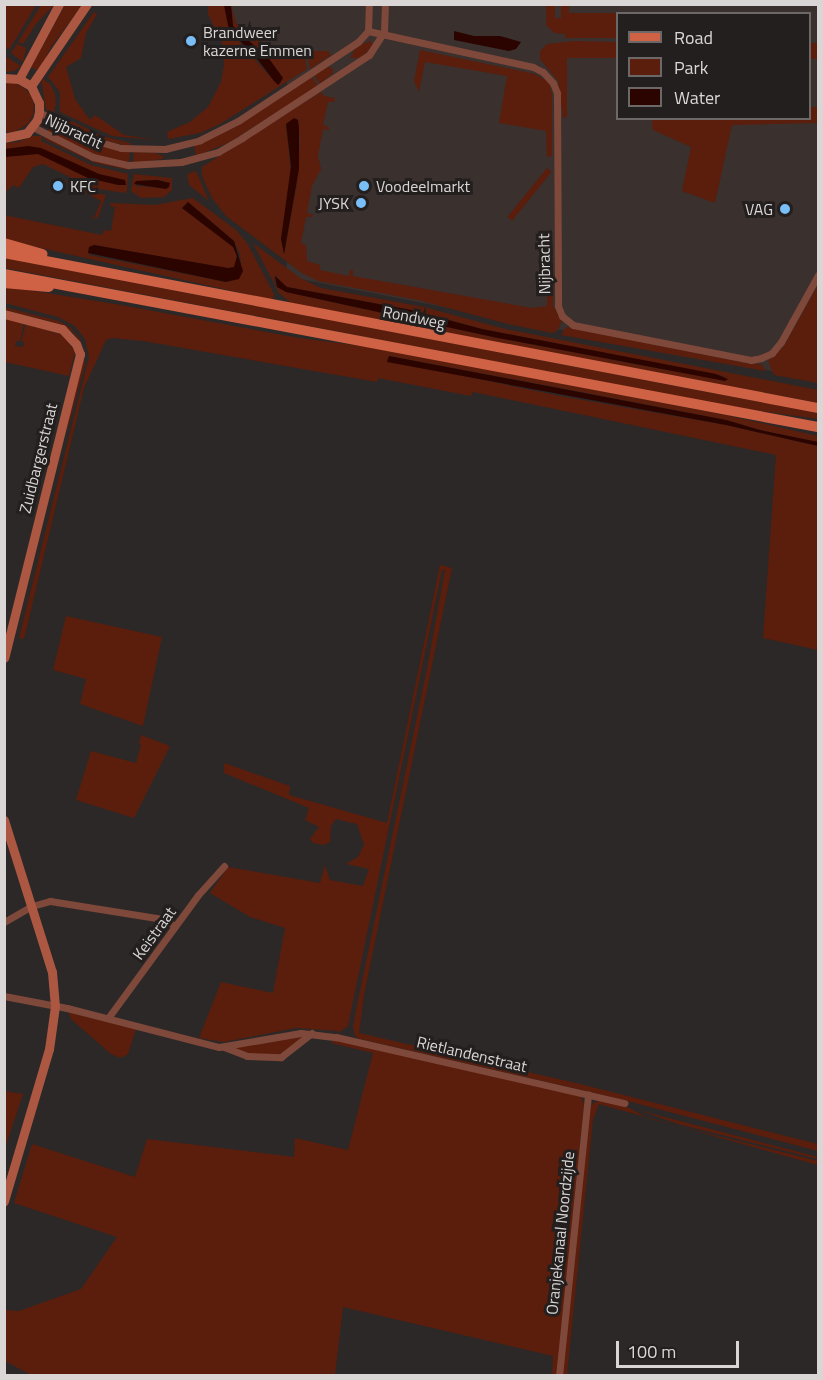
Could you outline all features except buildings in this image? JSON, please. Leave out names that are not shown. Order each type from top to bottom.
[{"type":"main road","points":[[4,243],[88,269]]},
{"type":"main road","name":"Rondweg","points":[[4,253],[819,408]]},
{"type":"main road","name":"Rondweg","points":[[4,274],[819,427]]},
{"type":"main road","points":[[4,284],[89,289]]},
{"type":"street","points":[[20,79],[59,4]]},
{"type":"street","points":[[31,86],[87,4]]},
{"type":"street","points":[[368,32],[369,4]]},
{"type":"street","points":[[382,37],[386,26],[385,4]]},
{"type":"street","name":"Nijbracht","points":[[39,112],[102,143],[132,150],[171,149],[200,140],[238,121],[358,42],[368,32],[382,37],[533,67],[543,72],[553,83],[557,93],[557,292],[558,306],[567,322],[751,360],[772,353],[781,342],[819,275]]},
{"type":"street","name":"Nijbracht","points":[[33,127],[103,160],[131,166],[174,163],[218,152],[369,55],[382,37]]},
{"type":"street","points":[[4,78],[20,79],[31,86],[39,103],[39,112],[33,127],[20,136],[4,138]]},
{"type":"street","points":[[171,149],[174,163]]},
{"type":"street","name":"Zuidbargerstraat","points":[[4,314],[62,329],[76,344],[80,354],[4,658]]},
{"type":"street","points":[[4,820],[52,972],[55,1006],[49,1049],[8,1167],[4,1201]]},
{"type":"street","name":"Keistraat","points":[[108,1018],[175,926],[224,866]]},
{"type":"street","points":[[4,922],[32,906],[50,901],[163,919],[175,926]]},
{"type":"street","name":"Rietlandenstraat","points":[[4,996],[108,1018],[224,1047],[247,1056],[281,1058],[312,1033]]},
{"type":"street","name":"Rietlandenstraat","points":[[224,1047],[286,1035],[312,1033],[625,1103]]},
{"type":"street","name":"Oranjekanaal Noordzijde","points":[[559,1376],[588,1094]]},
{"type":"shaded area","points":[[231,5],[818,5],[818,380],[285,276],[299,187],[298,111],[285,78],[267,55],[232,21]]},
{"type":"green space","points":[[4,5],[36,5],[11,47],[5,50]]},
{"type":"green space","points":[[41,5],[54,5],[36,24],[23,44],[18,42]]},
{"type":"green space","points":[[65,5],[82,5],[51,47],[39,71],[31,67]]},
{"type":"green space","points":[[208,5],[224,5],[229,30],[272,79],[280,83],[283,78],[270,60],[233,26],[231,5],[236,23],[272,49],[304,51],[307,69],[220,124],[200,133],[168,139],[167,132],[190,122],[208,107],[221,82],[224,65],[223,45],[208,14]]},
{"type":"green space","points":[[546,5],[555,5],[555,18],[561,18],[561,5],[569,5],[569,13],[616,13],[616,38],[565,38],[565,34],[554,33],[546,25]]},
{"type":"green space","points":[[94,12],[97,14],[86,33],[81,58],[66,67],[75,99],[90,120],[95,115],[124,135],[156,140],[112,136],[60,112],[60,92],[48,77]]},
{"type":"green space","points":[[370,41],[373,44],[360,58],[350,58],[356,47]]},
{"type":"green space","points":[[574,41],[616,42],[616,58],[567,58],[567,117],[563,118],[558,81],[540,59],[540,51],[547,44]]},
{"type":"green space","points":[[811,43],[818,43],[818,59],[811,59]]},
{"type":"green space","points":[[17,44],[26,48],[23,62],[11,53]]},
{"type":"green space","points":[[420,50],[535,74],[549,82],[552,94],[552,156],[547,157],[546,131],[499,123],[507,76],[425,62],[419,92],[414,81]]},
{"type":"green space","points":[[307,51],[328,51],[331,55],[310,69]]},
{"type":"green space","points":[[4,56],[21,66],[14,71],[5,72]]},
{"type":"green space","points":[[328,67],[333,68],[333,73],[320,84],[314,75]]},
{"type":"green space","points":[[312,77],[318,86],[230,142],[196,156],[194,145],[233,128]]},
{"type":"green space","points":[[41,78],[50,84],[55,94],[56,105],[52,116],[46,109]]},
{"type":"green space","points":[[5,83],[15,83],[24,88],[31,95],[34,105],[33,115],[28,124],[14,132],[5,132]]},
{"type":"green space","points":[[321,92],[324,96],[335,98],[334,102],[328,102],[323,125],[329,127],[329,130],[323,129],[318,156],[321,169],[312,186],[307,213],[313,215],[306,217],[301,243],[306,245],[307,261],[320,265],[320,270],[349,276],[350,270],[353,270],[353,276],[532,308],[547,306],[547,241],[552,244],[553,306],[562,321],[557,331],[552,333],[418,300],[318,281],[302,273],[226,216],[212,198],[202,176],[202,167]],"holes":[[[298,119],[300,140],[297,184],[284,254],[281,239],[291,174],[286,124]]]},
{"type":"green space","points":[[811,107],[818,107],[818,123],[732,125],[715,203],[682,191],[691,147],[653,130],[652,120],[811,120]]},
{"type":"green space","points":[[57,114],[102,136],[130,143],[131,147],[97,138],[55,117]]},
{"type":"green space","points":[[52,122],[116,150],[130,152],[129,163],[93,154],[47,132]]},
{"type":"green space","points":[[33,136],[42,136],[41,141],[91,165],[128,174],[127,191],[125,193],[92,188],[43,164],[33,167],[19,188],[13,185],[5,193],[5,143],[18,142]]},
{"type":"green space","points":[[45,137],[95,160],[129,168],[129,170],[95,163],[44,139]]},
{"type":"green space","points":[[134,152],[155,153],[163,156],[163,159],[133,163]]},
{"type":"green space","points":[[547,168],[552,172],[512,221],[507,217]]},
{"type":"green space","points":[[193,171],[197,173],[209,201],[189,185],[187,175]]},
{"type":"green space","points":[[134,174],[172,178],[172,190],[164,197],[141,198],[131,191]],"holes":[[[160,180],[170,184],[168,188],[136,186],[136,181]]]},
{"type":"green space","points":[[58,178],[91,192],[106,195],[98,217],[94,219],[88,217],[94,218],[101,201]]},
{"type":"green space","points":[[193,198],[236,230],[247,243],[274,294],[273,300],[5,240],[4,215],[102,235],[104,230],[111,231],[115,207],[110,206],[111,203],[155,205]],"holes":[[[188,202],[234,241],[240,254],[241,267],[226,282],[89,255],[91,246],[94,245],[230,269],[234,267],[237,256],[234,247],[182,208]]]},
{"type":"green space","points":[[253,243],[300,278],[321,288],[424,307],[505,329],[818,390],[818,403],[291,303],[279,293]],"holes":[[[276,275],[282,285],[411,310],[482,329],[728,377],[661,369],[493,337],[286,292],[277,287],[274,280]]]},
{"type":"green space","points":[[4,258],[818,413],[818,419],[732,407],[5,268]]},
{"type":"green space","points":[[818,285],[818,383],[774,375],[768,361],[784,346]]},
{"type":"green space","points":[[4,286],[299,338],[370,347],[726,415],[818,436],[818,442],[760,430],[726,420],[560,388],[389,356],[387,360],[560,396],[726,425],[818,446],[818,650],[763,638],[776,455],[473,392],[471,396],[378,378],[377,382],[143,341],[113,338],[106,340],[84,388],[24,639],[19,638],[89,357],[85,339],[75,326],[58,317],[5,303]]},
{"type":"green space","points":[[4,307],[59,321],[71,328],[80,339],[81,346],[73,332],[60,324],[5,310]]},
{"type":"green space","points":[[5,318],[24,323],[20,341],[16,341],[15,346],[23,347],[24,342],[21,341],[26,324],[63,335],[75,352],[69,376],[5,362]]},
{"type":"green space","points":[[566,327],[751,364],[761,364],[766,371],[561,335]]},
{"type":"green space","points":[[82,348],[85,364],[66,435]]},
{"type":"green space","points":[[440,565],[452,568],[364,995],[359,1033],[580,1084],[818,1144],[818,1151],[616,1098],[355,1036],[353,1027],[356,1010],[427,669],[445,570],[442,570],[348,1026],[338,1033],[338,1031],[296,1028],[224,1042],[199,1038],[221,982],[273,993],[285,928],[250,917],[210,893],[228,867],[320,883],[325,865],[330,880],[363,886],[369,869],[346,864],[358,857],[364,845],[357,824],[336,819],[331,826],[330,842],[324,845],[313,843],[310,839],[319,827],[305,820],[309,808],[224,773],[224,763],[290,786],[289,795],[387,823]]},
{"type":"green space","points":[[66,616],[162,637],[143,726],[80,704],[86,679],[53,670]]},
{"type":"green space","points":[[141,735],[170,746],[134,818],[76,800],[91,751],[136,763]]},
{"type":"green space","points":[[68,1012],[136,1029],[128,1054],[121,1058],[111,1054],[71,1019]]},
{"type":"green space","points":[[307,1035],[285,1054],[258,1056],[233,1048]]},
{"type":"green space","points":[[335,1039],[580,1096],[582,1099],[584,1104],[557,1375],[552,1375],[553,1356],[343,1307],[335,1375],[31,1375],[5,1361],[4,1310],[19,1311],[81,1289],[117,1237],[14,1203],[32,1144],[135,1177],[147,1139],[294,1157],[295,1138],[348,1150],[373,1053],[331,1043]]},
{"type":"green space","points":[[4,1091],[23,1094],[5,1148],[4,1148]]},
{"type":"green space","points":[[601,1100],[623,1105],[647,1117],[599,1104],[593,1120],[567,1375],[560,1376],[589,1110],[593,1103]]},
{"type":"green space","points":[[638,1110],[818,1157],[818,1159],[678,1124]]},
{"type":"green space","points":[[678,1126],[818,1161],[818,1165]]},
{"type":"water","points":[[224,5],[231,5],[233,26],[270,60],[283,78],[278,85],[255,56],[229,30]]},
{"type":"water","points":[[454,31],[474,36],[500,36],[521,42],[516,49],[509,51],[454,40]]},
{"type":"water","points":[[294,118],[298,120],[299,128],[299,169],[284,254],[281,239],[291,166],[286,124]]},
{"type":"water","points":[[28,146],[41,148],[99,174],[125,180],[126,185],[88,178],[38,154],[5,157],[5,149]]},
{"type":"water","points":[[157,180],[170,183],[169,187],[166,189],[134,184],[136,181]]},
{"type":"water","points":[[188,202],[234,241],[243,271],[239,279],[226,282],[88,253],[89,247],[94,245],[228,268],[234,267],[237,256],[233,247],[182,208]]},
{"type":"water","points":[[275,276],[287,287],[411,310],[482,329],[716,374],[728,379],[725,381],[493,337],[286,292],[277,287]]},
{"type":"water","points":[[389,356],[726,420],[760,430],[818,442],[818,446],[726,425],[387,362]]},
{"type":"place","name":"Brandweer kazerne Emmen","points":[[191,41]]},
{"type":"place","name":"KFC","points":[[58,186]]},
{"type":"place","name":"Voodeelmarkt","points":[[364,186]]},
{"type":"place","name":"JYSK","points":[[361,203]]},
{"type":"place","name":"VAG","points":[[785,209]]}]
